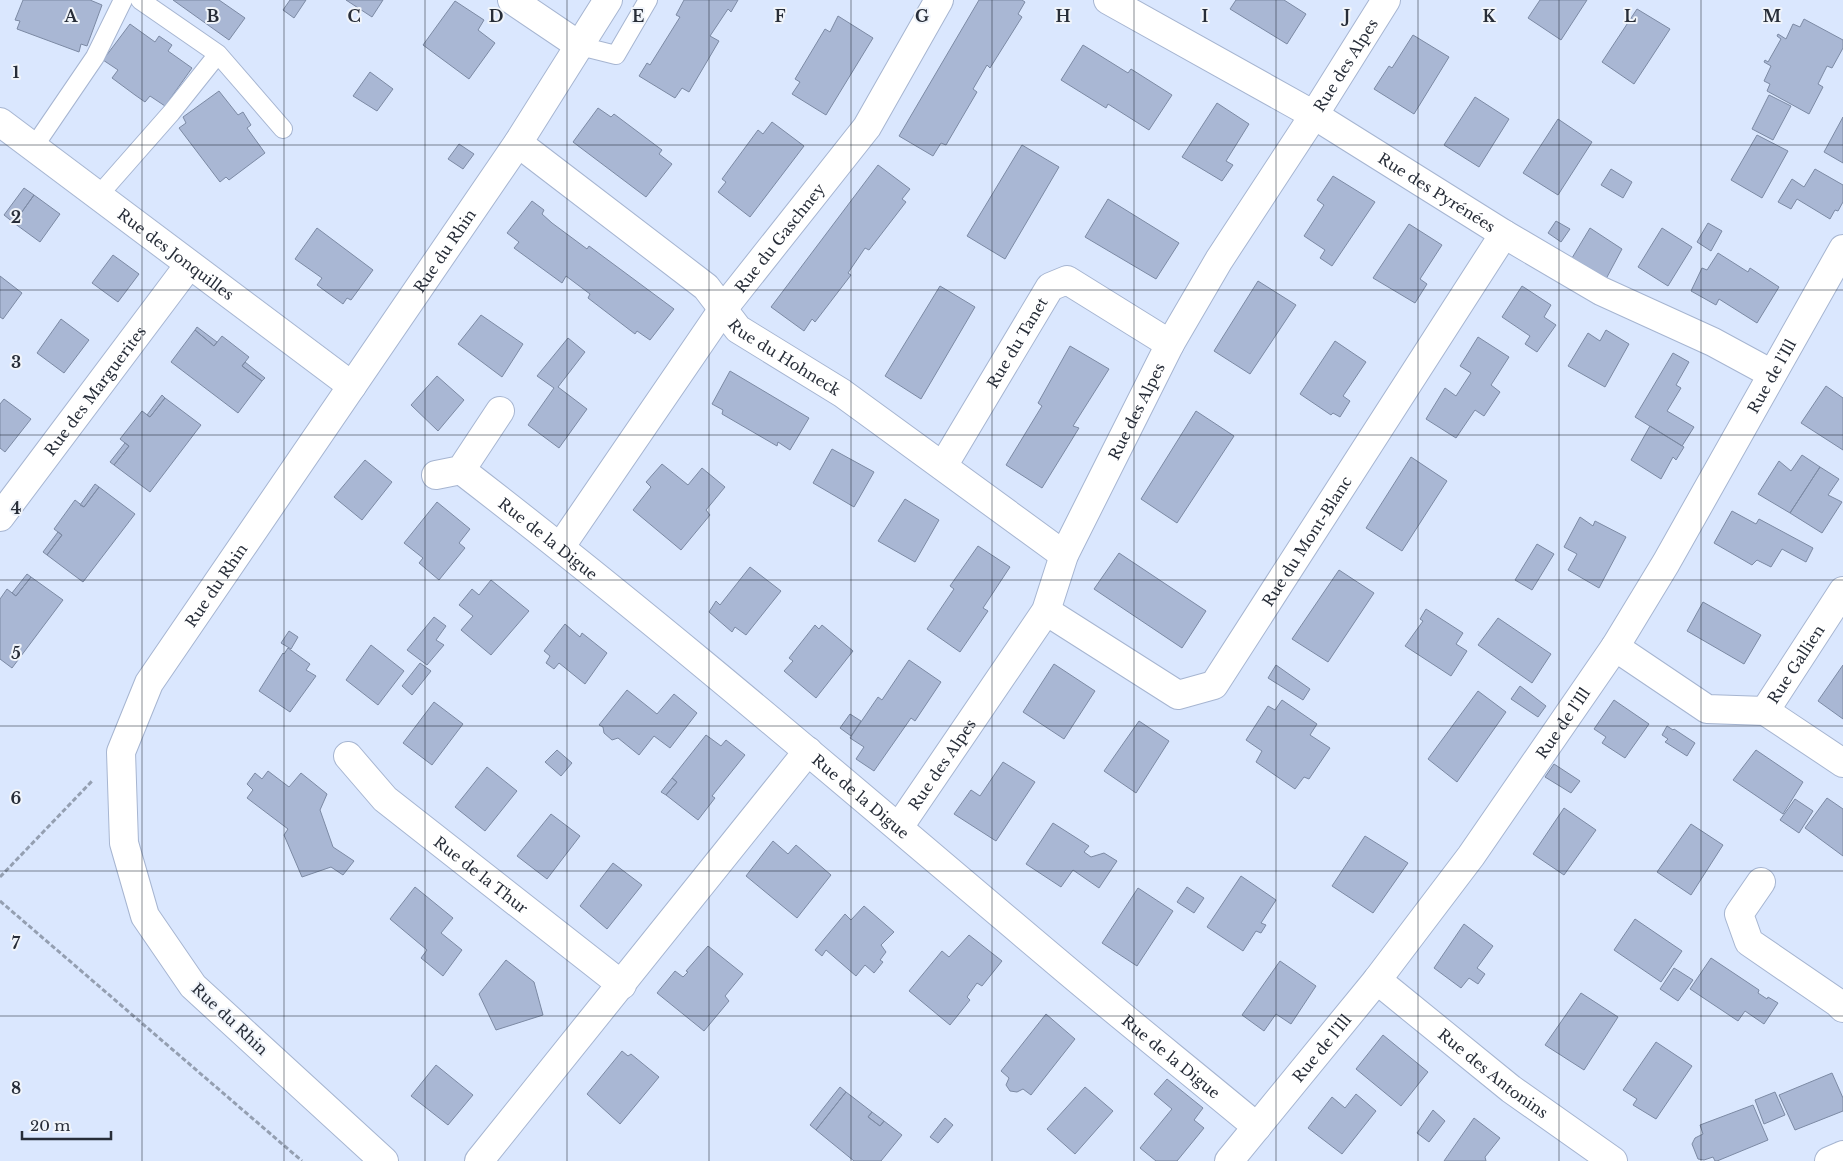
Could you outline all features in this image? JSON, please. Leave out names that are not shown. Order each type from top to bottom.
[{"type":"street","points":[[512,0],[580,46]]},
{"type":"street","name":"Rue du Rhin","points":[[384,1161],[194,986],[145,916],[124,843],[121,752],[149,683],[518,143],[608,0]]},
{"type":"street","name":"Rue du Gaschney","points":[[561,546],[723,310],[867,127],[939,0]]},
{"type":"street","name":"Rue des Pyrénées","points":[[1108,0],[1314,115],[1504,234],[1601,291],[1713,342],[1772,374]]},
{"type":"street","name":"Rue des Alpes","points":[[899,827],[1046,611],[1064,556],[1170,344],[1219,260],[1314,115],[1386,0]]},
{"type":"street","name":"Rue des Jonquilles","points":[[4,134],[33,148],[352,386]]},
{"type":"street","name":"Rue du Hohneck","points":[[518,143],[706,287],[738,329],[842,393],[1064,556]]},
{"type":"street","name":"Rue du Mont-Blanc","points":[[1046,611],[1178,695],[1214,685],[1504,234]]},
{"type":"street","name":"Rue de l'Ill","points":[[1229,1161],[1377,980],[1471,856],[1615,647],[1666,564],[1843,249]]},
{"type":"street","name":"Rue des Marguerites","points":[[0,517],[189,265]]},
{"type":"street","name":"Rue du Tanet","points":[[943,466],[1050,287],[1067,280],[1170,344]]},
{"type":"street","name":"Rue de la Digue","points":[[500,411],[449,472],[561,546],[899,827],[1058,963],[1257,1127]]},
{"type":"street","name":"Rue Gallien","points":[[1765,711],[1843,591]]},
{"type":"street","points":[[1615,647],[1707,709],[1765,711],[1843,763]]},
{"type":"street","points":[[479,1161],[808,751]]},
{"type":"street","name":"Rue de la Thur","points":[[348,756],[385,799],[622,985]]},
{"type":"street","points":[[1761,882],[1739,914],[1749,942],[1843,1008]]},
{"type":"street","name":"Rue des Antonins","points":[[1377,980],[1511,1089],[1613,1161]]},
{"type":"street","points":[[1829,1161],[1843,1155]]},
{"type":"lane","points":[[33,148],[95,57],[123,0]]},
{"type":"lane","points":[[140,0],[218,54],[283,129]]},
{"type":"lane","points":[[580,46],[616,55],[648,0]]},
{"type":"lane","points":[[98,196],[172,113],[218,54]]},
{"type":"path","points":[[0,877],[121,752]]},
{"type":"path","points":[[0,901],[302,1161]]},
{"type":"building","points":[[23,0],[90,0],[102,5],[87,46],[81,44],[79,52],[17,29],[20,21],[15,20]]},
{"type":"building","points":[[173,0],[219,0],[245,18],[229,40]]},
{"type":"building","points":[[290,0],[306,0],[294,18],[283,10]]},
{"type":"building","points":[[346,0],[383,0],[372,17]]},
{"type":"building","points":[[684,0],[738,0],[731,12],[728,9],[710,36],[719,41],[689,92],[682,88],[675,98],[639,76],[647,63],[650,65],[680,17],[676,15]]},
{"type":"building","points":[[979,0],[1022,0],[1025,2],[1018,14],[1022,17],[990,68],[987,65],[973,89],[977,92],[946,145],[941,143],[933,156],[899,136]]},
{"type":"building","points":[[1236,0],[1284,0],[1306,14],[1287,44],[1230,9]]},
{"type":"building","points":[[1540,0],[1587,0],[1561,40],[1528,18]]},
{"type":"building","points":[[455,1],[484,20],[478,30],[495,43],[469,79],[423,45]]},
{"type":"building","points":[[1637,9],[1670,29],[1634,84],[1602,62]]},
{"type":"building","points":[[838,16],[873,38],[826,115],[792,94],[800,82],[795,79],[825,29],[830,32]]},
{"type":"building","points":[[1804,19],[1843,40],[1843,48],[1832,68],[1827,66],[1818,84],[1823,87],[1809,114],[1767,91],[1770,84],[1764,81],[1771,66],[1764,62],[1765,60],[1768,62],[1781,39],[1777,36],[1778,34],[1786,39],[1793,24],[1800,27]]},
{"type":"building","points":[[130,24],[155,42],[159,36],[172,45],[168,51],[192,68],[165,106],[150,96],[145,102],[112,78],[118,70],[103,60]]},
{"type":"building","points":[[1413,35],[1449,57],[1414,114],[1374,89],[1389,66],[1392,68]]},
{"type":"building","points":[[1083,45],[1128,73],[1131,69],[1172,95],[1149,130],[1108,104],[1106,108],[1061,80]]},
{"type":"building","points":[[370,72],[393,89],[377,111],[353,96]]},
{"type":"building","points":[[219,91],[238,115],[243,112],[251,125],[247,128],[265,153],[229,180],[226,177],[220,182],[179,128],[186,123],[183,117]]},
{"type":"building","points":[[1769,95],[1791,106],[1773,140],[1752,129]]},
{"type":"building","points":[[1475,97],[1509,119],[1479,167],[1444,145]]},
{"type":"building","points":[[1217,103],[1249,124],[1226,161],[1233,165],[1222,181],[1182,157]]},
{"type":"building","points":[[598,108],[611,117],[614,114],[662,150],[659,154],[672,164],[646,197],[573,142]]},
{"type":"building","points":[[1843,117],[1843,163],[1824,152]]},
{"type":"building","points":[[1558,119],[1592,142],[1558,195],[1523,173]]},
{"type":"building","points":[[772,122],[804,146],[750,217],[718,192],[726,182],[722,179],[758,130],[763,134]]},
{"type":"building","points":[[1757,135],[1788,151],[1762,198],[1731,180]]},
{"type":"building","points":[[459,144],[474,154],[463,169],[448,159]]},
{"type":"building","points":[[1022,145],[1059,167],[1005,259],[967,236]]},
{"type":"building","points":[[878,165],[910,189],[902,199],[906,202],[869,250],[865,248],[848,273],[851,275],[815,322],[812,319],[804,331],[771,307]]},
{"type":"building","points":[[1611,169],[1632,182],[1623,198],[1601,185]]},
{"type":"building","points":[[1815,169],[1843,185],[1843,202],[1830,219],[1797,199],[1791,209],[1778,202],[1792,179],[1804,187]]},
{"type":"building","points":[[1333,176],[1375,202],[1332,266],[1320,258],[1325,250],[1304,236],[1324,205],[1317,200]]},
{"type":"building","points":[[24,188],[34,195],[14,223],[4,215]]},
{"type":"building","points":[[34,195],[60,214],[40,242],[14,223]]},
{"type":"building","points":[[1108,199],[1179,243],[1156,279],[1085,237]]},
{"type":"building","points":[[532,201],[544,210],[542,214],[552,223],[587,249],[589,246],[674,309],[650,340],[637,331],[635,334],[588,298],[590,294],[566,276],[562,283],[514,248],[519,242],[507,233]]},
{"type":"building","points":[[1556,221],[1570,229],[1561,242],[1548,233]]},
{"type":"building","points":[[1708,223],[1722,231],[1711,251],[1697,242]]},
{"type":"building","points":[[1409,224],[1442,245],[1420,279],[1427,284],[1415,303],[1373,278]]},
{"type":"building","points":[[317,228],[373,270],[351,300],[347,298],[343,304],[317,285],[322,278],[295,259]]},
{"type":"building","points":[[1590,228],[1622,249],[1606,279],[1572,258]]},
{"type":"building","points":[[1662,228],[1692,247],[1668,286],[1638,267]]},
{"type":"building","points":[[1718,253],[1748,272],[1750,268],[1779,287],[1757,323],[1719,299],[1716,305],[1691,291],[1702,268],[1707,270]]},
{"type":"building","points":[[113,255],[139,274],[118,302],[92,283]]},
{"type":"building","points":[[0,276],[22,293],[3,319],[0,317]]},
{"type":"building","points":[[1258,281],[1296,305],[1250,374],[1214,351]]},
{"type":"building","points":[[940,286],[975,307],[921,399],[885,376]]},
{"type":"building","points":[[1522,286],[1551,305],[1544,317],[1556,325],[1537,352],[1525,344],[1530,336],[1502,317]]},
{"type":"building","points":[[481,315],[523,344],[502,377],[458,344]]},
{"type":"building","points":[[61,319],[89,340],[64,373],[37,353]]},
{"type":"building","points":[[197,327],[217,342],[214,346],[195,330]]},
{"type":"building","points":[[195,330],[214,346],[222,336],[249,357],[242,366],[262,381],[238,413],[171,362]]},
{"type":"building","points":[[1606,330],[1629,344],[1605,387],[1568,366],[1588,333],[1600,341]]},
{"type":"building","points":[[1478,337],[1509,357],[1491,385],[1500,392],[1484,416],[1475,410],[1456,438],[1426,419],[1445,388],[1456,396],[1471,373],[1460,366]]},
{"type":"building","points":[[568,338],[585,352],[558,387],[587,409],[559,448],[528,425],[554,388],[537,376]]},
{"type":"building","points":[[1335,341],[1366,362],[1343,396],[1350,401],[1340,417],[1333,413],[1331,415],[1300,394]]},
{"type":"building","points":[[1070,346],[1109,369],[1073,426],[1079,428],[1042,488],[1006,465],[1042,406],[1038,403]]},
{"type":"building","points":[[1673,353],[1689,362],[1676,385],[1681,388],[1667,411],[1694,427],[1682,446],[1635,417]]},
{"type":"building","points":[[245,362],[265,378],[262,381],[242,366]]},
{"type":"building","points":[[730,371],[809,418],[790,450],[778,442],[777,446],[722,414],[723,410],[712,404]]},
{"type":"building","points":[[437,376],[464,400],[438,431],[411,405]]},
{"type":"building","points":[[1826,386],[1843,398],[1843,450],[1801,423]]},
{"type":"building","points":[[162,395],[165,398],[150,417],[147,415]]},
{"type":"building","points":[[165,398],[201,425],[150,492],[114,465],[129,446],[120,439],[142,411],[150,417]]},
{"type":"building","points":[[4,399],[31,419],[5,452],[0,448],[0,404]]},
{"type":"building","points":[[1196,411],[1234,436],[1177,523],[1141,499]]},
{"type":"building","points":[[1650,426],[1684,447],[1676,460],[1673,457],[1661,479],[1631,460]]},
{"type":"building","points":[[125,443],[129,446],[114,465],[110,462]]},
{"type":"building","points":[[832,449],[874,472],[854,507],[813,483]]},
{"type":"building","points":[[1802,455],[1820,467],[1790,513],[1758,494],[1779,461],[1791,471]]},
{"type":"building","points":[[1411,457],[1447,481],[1402,551],[1366,528]]},
{"type":"building","points":[[365,460],[392,482],[362,520],[334,497]]},
{"type":"building","points":[[662,464],[688,485],[702,468],[725,487],[706,510],[710,515],[681,550],[633,510],[651,487],[646,482]]},
{"type":"building","points":[[1820,467],[1839,479],[1828,495],[1842,502],[1822,533],[1790,513]]},
{"type":"building","points":[[95,484],[99,487],[84,507],[80,505]]},
{"type":"building","points":[[99,487],[135,514],[83,582],[47,555],[62,535],[54,529],[75,500],[84,507]]},
{"type":"building","points":[[905,499],[939,520],[915,562],[878,541]]},
{"type":"building","points":[[437,502],[470,529],[459,543],[465,548],[439,580],[419,563],[423,558],[404,543]]},
{"type":"building","points":[[1732,511],[1756,524],[1759,519],[1813,548],[1806,562],[1782,549],[1771,567],[1757,560],[1752,565],[1714,543]]},
{"type":"building","points":[[1580,517],[1593,526],[1595,521],[1626,537],[1599,588],[1568,570],[1577,554],[1564,547]]},
{"type":"building","points":[[58,532],[62,535],[47,555],[43,552]]},
{"type":"building","points":[[1537,544],[1554,554],[1532,590],[1515,580]]},
{"type":"building","points":[[978,546],[1010,567],[983,608],[988,611],[960,652],[927,629],[954,589],[950,586]]},
{"type":"building","points":[[1119,553],[1206,611],[1182,648],[1094,589]]},
{"type":"building","points":[[750,567],[781,591],[746,635],[735,627],[732,632],[709,612],[716,601],[720,605]]},
{"type":"building","points":[[1339,570],[1374,593],[1328,662],[1292,639]]},
{"type":"building","points":[[27,574],[31,577],[16,596],[12,593]]},
{"type":"building","points":[[31,577],[63,600],[12,668],[0,659],[0,599],[7,589],[16,596]]},
{"type":"building","points":[[491,580],[529,611],[491,655],[461,630],[473,616],[459,605],[472,589],[479,595]]},
{"type":"building","points":[[1703,602],[1761,635],[1744,664],[1687,631]]},
{"type":"building","points":[[1426,609],[1463,633],[1456,644],[1467,651],[1451,676],[1405,646],[1423,621],[1420,619]]},
{"type":"building","points":[[434,617],[446,626],[436,640],[444,645],[427,665],[407,650]]},
{"type":"building","points":[[1498,618],[1551,654],[1532,683],[1478,645]]},
{"type":"building","points":[[565,624],[580,637],[582,633],[607,653],[585,684],[559,663],[554,669],[546,663],[550,656],[544,651]]},
{"type":"building","points":[[815,625],[819,629],[822,625],[853,651],[816,698],[784,671],[793,661],[789,658]]},
{"type":"building","points":[[289,631],[298,637],[291,649],[281,643]]},
{"type":"building","points":[[371,645],[404,671],[378,705],[346,680]]},
{"type":"building","points":[[288,648],[310,664],[306,670],[316,676],[290,712],[259,691]]},
{"type":"building","points":[[909,660],[941,682],[915,721],[911,718],[874,771],[856,759],[864,747],[850,738],[878,697],[882,700]]},
{"type":"building","points":[[420,663],[431,671],[412,695],[402,686]]},
{"type":"building","points":[[1054,664],[1095,691],[1064,739],[1023,712]]},
{"type":"building","points":[[1276,665],[1310,689],[1303,700],[1268,678]]},
{"type":"building","points":[[1843,665],[1843,719],[1818,701]]},
{"type":"building","points":[[1520,686],[1546,706],[1538,717],[1511,699]]},
{"type":"building","points":[[627,690],[657,714],[674,694],[697,713],[670,748],[654,736],[639,755],[618,738],[612,740],[604,733],[603,727],[599,725]]},
{"type":"building","points":[[1478,691],[1506,712],[1457,782],[1428,759]]},
{"type":"building","points":[[1282,700],[1317,724],[1310,735],[1330,748],[1309,779],[1304,777],[1295,789],[1256,762],[1262,751],[1246,740],[1268,706],[1275,710]]},
{"type":"building","points":[[1614,700],[1649,724],[1625,758],[1602,743],[1606,737],[1594,729]]},
{"type":"building","points":[[434,702],[463,724],[432,765],[403,743]]},
{"type":"building","points":[[850,714],[861,721],[851,736],[840,728]]},
{"type":"building","points":[[1139,721],[1169,741],[1136,793],[1104,771]]},
{"type":"building","points":[[1667,726],[1695,743],[1687,756],[1665,742],[1668,739],[1662,735]]},
{"type":"building","points":[[706,735],[721,746],[726,740],[745,755],[712,796],[715,798],[698,820],[666,795],[677,782],[672,778]]},
{"type":"building","points":[[557,750],[572,763],[561,776],[545,762]]},
{"type":"building","points":[[1756,750],[1803,782],[1783,814],[1733,780]]},
{"type":"building","points":[[1003,762],[1035,782],[996,841],[954,814],[971,790],[980,796]]},
{"type":"building","points":[[1554,764],[1580,781],[1571,793],[1545,777]]},
{"type":"building","points":[[487,767],[517,791],[485,831],[455,807]]},
{"type":"building","points":[[268,771],[289,787],[301,773],[327,794],[320,810],[333,847],[354,861],[343,875],[331,867],[302,877],[284,835],[288,829],[247,798],[253,790],[247,784],[255,773],[262,779]]},
{"type":"building","points":[[672,778],[677,782],[666,795],[661,792]]},
{"type":"building","points":[[1827,798],[1843,809],[1843,856],[1805,828]]},
{"type":"building","points":[[1795,799],[1813,811],[1799,833],[1780,820]]},
{"type":"building","points":[[1564,808],[1596,830],[1564,875],[1533,854]]},
{"type":"building","points":[[551,814],[580,836],[547,879],[517,856]]},
{"type":"building","points":[[1053,823],[1089,846],[1084,852],[1091,857],[1104,853],[1117,861],[1099,888],[1073,870],[1061,887],[1026,864]]},
{"type":"building","points":[[1691,824],[1723,845],[1691,895],[1657,872]]},
{"type":"building","points":[[1365,836],[1408,863],[1373,913],[1332,886]]},
{"type":"building","points":[[773,841],[788,854],[796,845],[831,875],[797,918],[746,876]]},
{"type":"building","points":[[613,863],[642,885],[607,929],[580,906]]},
{"type":"building","points":[[1241,876],[1276,900],[1261,923],[1266,925],[1261,933],[1256,931],[1243,951],[1207,927]]},
{"type":"building","points":[[415,887],[453,918],[441,933],[462,950],[443,976],[421,958],[427,950],[390,919]]},
{"type":"building","points":[[1187,887],[1204,898],[1194,913],[1177,902]]},
{"type":"building","points":[[1138,888],[1173,911],[1137,966],[1102,943]]},
{"type":"building","points":[[864,906],[894,932],[881,945],[886,952],[880,960],[883,962],[874,973],[865,965],[856,976],[826,950],[822,956],[815,950],[845,914],[851,920]]},
{"type":"building","points":[[1635,919],[1682,951],[1661,982],[1614,950]]},
{"type":"building","points":[[1464,924],[1493,946],[1477,968],[1485,974],[1478,984],[1469,978],[1461,988],[1434,968]]},
{"type":"building","points":[[969,935],[1002,961],[982,986],[977,983],[967,997],[970,1000],[950,1025],[909,991],[942,951],[949,957]]},
{"type":"building","points":[[708,946],[743,974],[725,996],[729,1001],[704,1031],[657,993],[675,971],[683,977]]},
{"type":"building","points":[[1711,958],[1759,990],[1758,993],[1778,1003],[1764,1024],[1745,1011],[1738,1021],[1690,989]]},
{"type":"building","points":[[506,960],[534,982],[543,1015],[496,1030],[479,994]]},
{"type":"building","points":[[1280,961],[1316,986],[1291,1024],[1276,1014],[1264,1031],[1242,1015]]},
{"type":"building","points":[[1674,968],[1693,980],[1678,1001],[1660,989]]},
{"type":"building","points":[[1581,993],[1618,1017],[1584,1070],[1545,1045]]},
{"type":"building","points":[[1046,1014],[1075,1039],[1031,1095],[1023,1089],[1017,1092],[1010,1091],[1006,1085],[1009,1078],[1001,1071]]},
{"type":"building","points":[[1383,1035],[1428,1072],[1401,1106],[1356,1069]]},
{"type":"building","points":[[1656,1042],[1692,1066],[1656,1119],[1633,1105],[1637,1099],[1623,1090]]},
{"type":"building","points":[[622,1051],[628,1056],[631,1054],[659,1077],[620,1124],[587,1094]]},
{"type":"building","points":[[436,1065],[473,1095],[448,1125],[411,1096]]},
{"type":"building","points":[[1832,1073],[1843,1098],[1843,1111],[1795,1130],[1779,1095]]},
{"type":"building","points":[[1167,1079],[1203,1108],[1194,1120],[1204,1128],[1177,1161],[1156,1161],[1140,1148],[1172,1109],[1154,1094]]},
{"type":"building","points":[[840,1087],[846,1092],[816,1130],[810,1125]]},
{"type":"building","points":[[1085,1087],[1113,1111],[1075,1154],[1047,1129]]},
{"type":"building","points":[[846,1092],[872,1112],[868,1117],[880,1126],[884,1121],[902,1135],[881,1161],[854,1161],[816,1130]]},
{"type":"building","points":[[1775,1092],[1785,1115],[1764,1124],[1755,1100]]},
{"type":"building","points":[[1356,1094],[1376,1111],[1342,1154],[1308,1128],[1332,1097],[1345,1108]]},
{"type":"building","points":[[1753,1105],[1768,1140],[1717,1161],[1713,1157],[1704,1160],[1698,1159],[1692,1144],[1695,1138],[1703,1134],[1700,1125]]},
{"type":"building","points":[[1433,1110],[1445,1121],[1429,1142],[1417,1133]]},
{"type":"building","points":[[872,1112],[884,1121],[880,1126],[868,1117]]},
{"type":"building","points":[[945,1118],[953,1125],[938,1143],[930,1137]]},
{"type":"building","points":[[1474,1118],[1500,1138],[1485,1157],[1486,1161],[1444,1161]]}]
